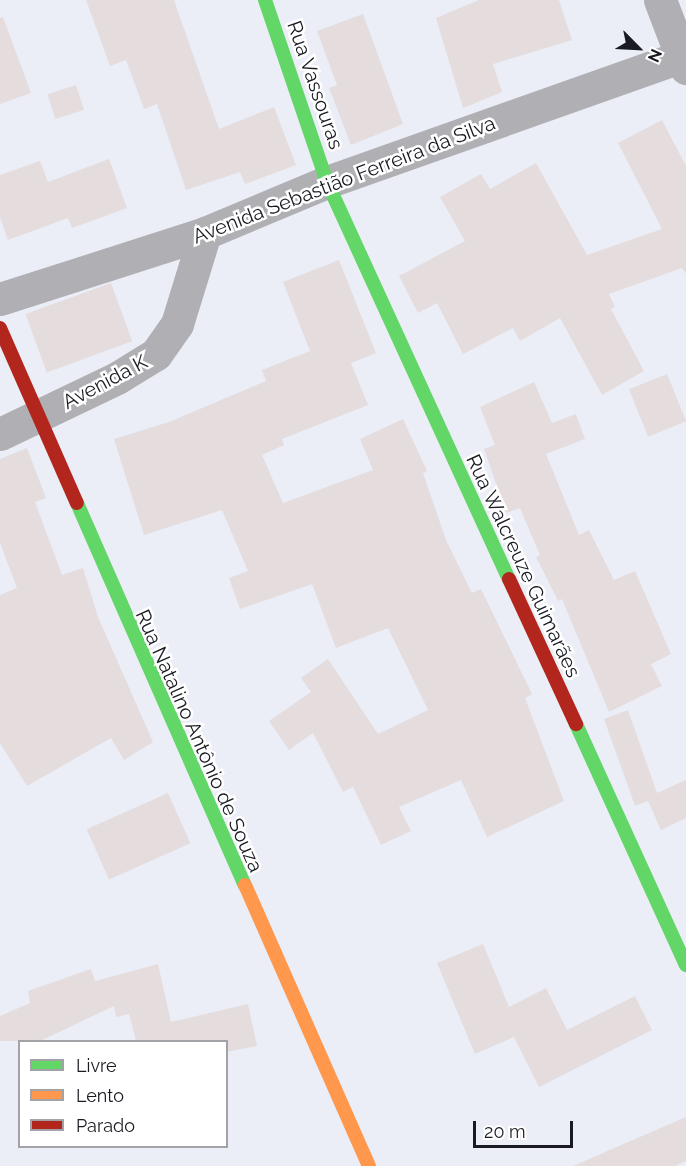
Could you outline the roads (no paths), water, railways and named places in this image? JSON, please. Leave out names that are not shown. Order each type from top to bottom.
[{"type":"street","name":"Rua Vassouras","points":[[265,0],[327,182]]},
{"type":"street","points":[[660,0],[684,60]]},
{"type":"street","name":"Avenida Sebastião Ferreira da Silva","points":[[0,299],[205,233],[327,182],[684,60]]},
{"type":"street","name":"Rua Walcreuze Guimarães","points":[[327,182],[686,965]]},
{"type":"street","name":"Avenida K","points":[[0,434],[36,418],[156,354],[177,324],[205,233]]},
{"type":"street","name":"Rua Natalino Antônio de Souza","points":[[0,328],[36,418],[369,1166]]}]
